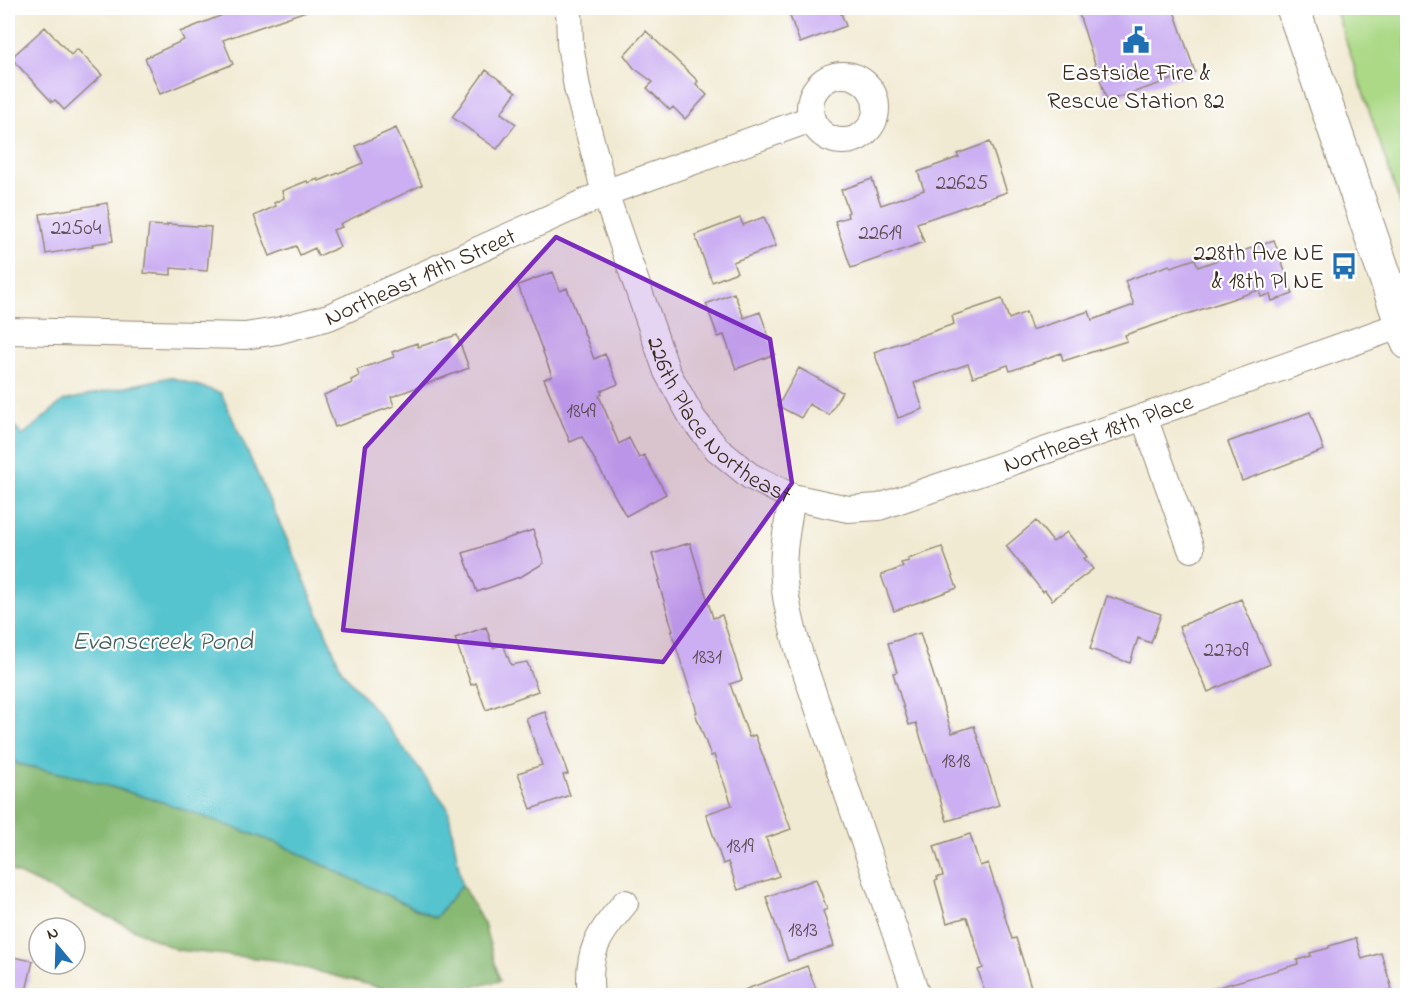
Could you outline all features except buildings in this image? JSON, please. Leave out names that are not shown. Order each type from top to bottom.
[{"type":"main road","points":[[1293,8],[1404,334]]},
{"type":"street","name":"226th Place Northeast","points":[[569,8],[570,44],[577,88],[605,193],[667,372],[693,419],[717,449],[750,476],[792,497],[785,538],[783,580],[790,620],[917,996]]},
{"type":"street","name":"Northeast 19th Street","points":[[8,331],[245,336],[277,331],[329,317],[605,193],[811,119]]},
{"type":"street","name":"Northeast 18th Place","points":[[792,497],[848,509],[879,507],[1144,417],[1404,334]]},
{"type":"street","points":[[1144,417],[1191,549]]},
{"type":"street","points":[[591,996],[592,953],[602,930],[625,903]]},
{"type":"highlighted area","points":[[556,237],[770,339],[792,483],[663,662],[343,630],[365,448]]},
{"type":"green space","points":[[1335,8],[1407,8],[1407,224]]},
{"type":"green space","points":[[8,756],[18,764],[78,777],[165,803],[277,843],[435,918],[462,885],[484,924],[500,981],[434,995],[407,995],[275,960],[177,950],[8,869]]},
{"type":"water","name":"Evanscreek Pond","points":[[170,377],[221,393],[298,564],[342,671],[378,714],[448,808],[462,885],[435,918],[277,843],[165,803],[78,777],[18,764],[8,756],[8,417],[22,436],[63,401]]},
{"type":"place","name":"Eastside Fire & Rescue Station 82","points":[[1136,40]]},
{"type":"place","name":"228th Ave NE & 18th Pl NE","points":[[1344,266]]}]
